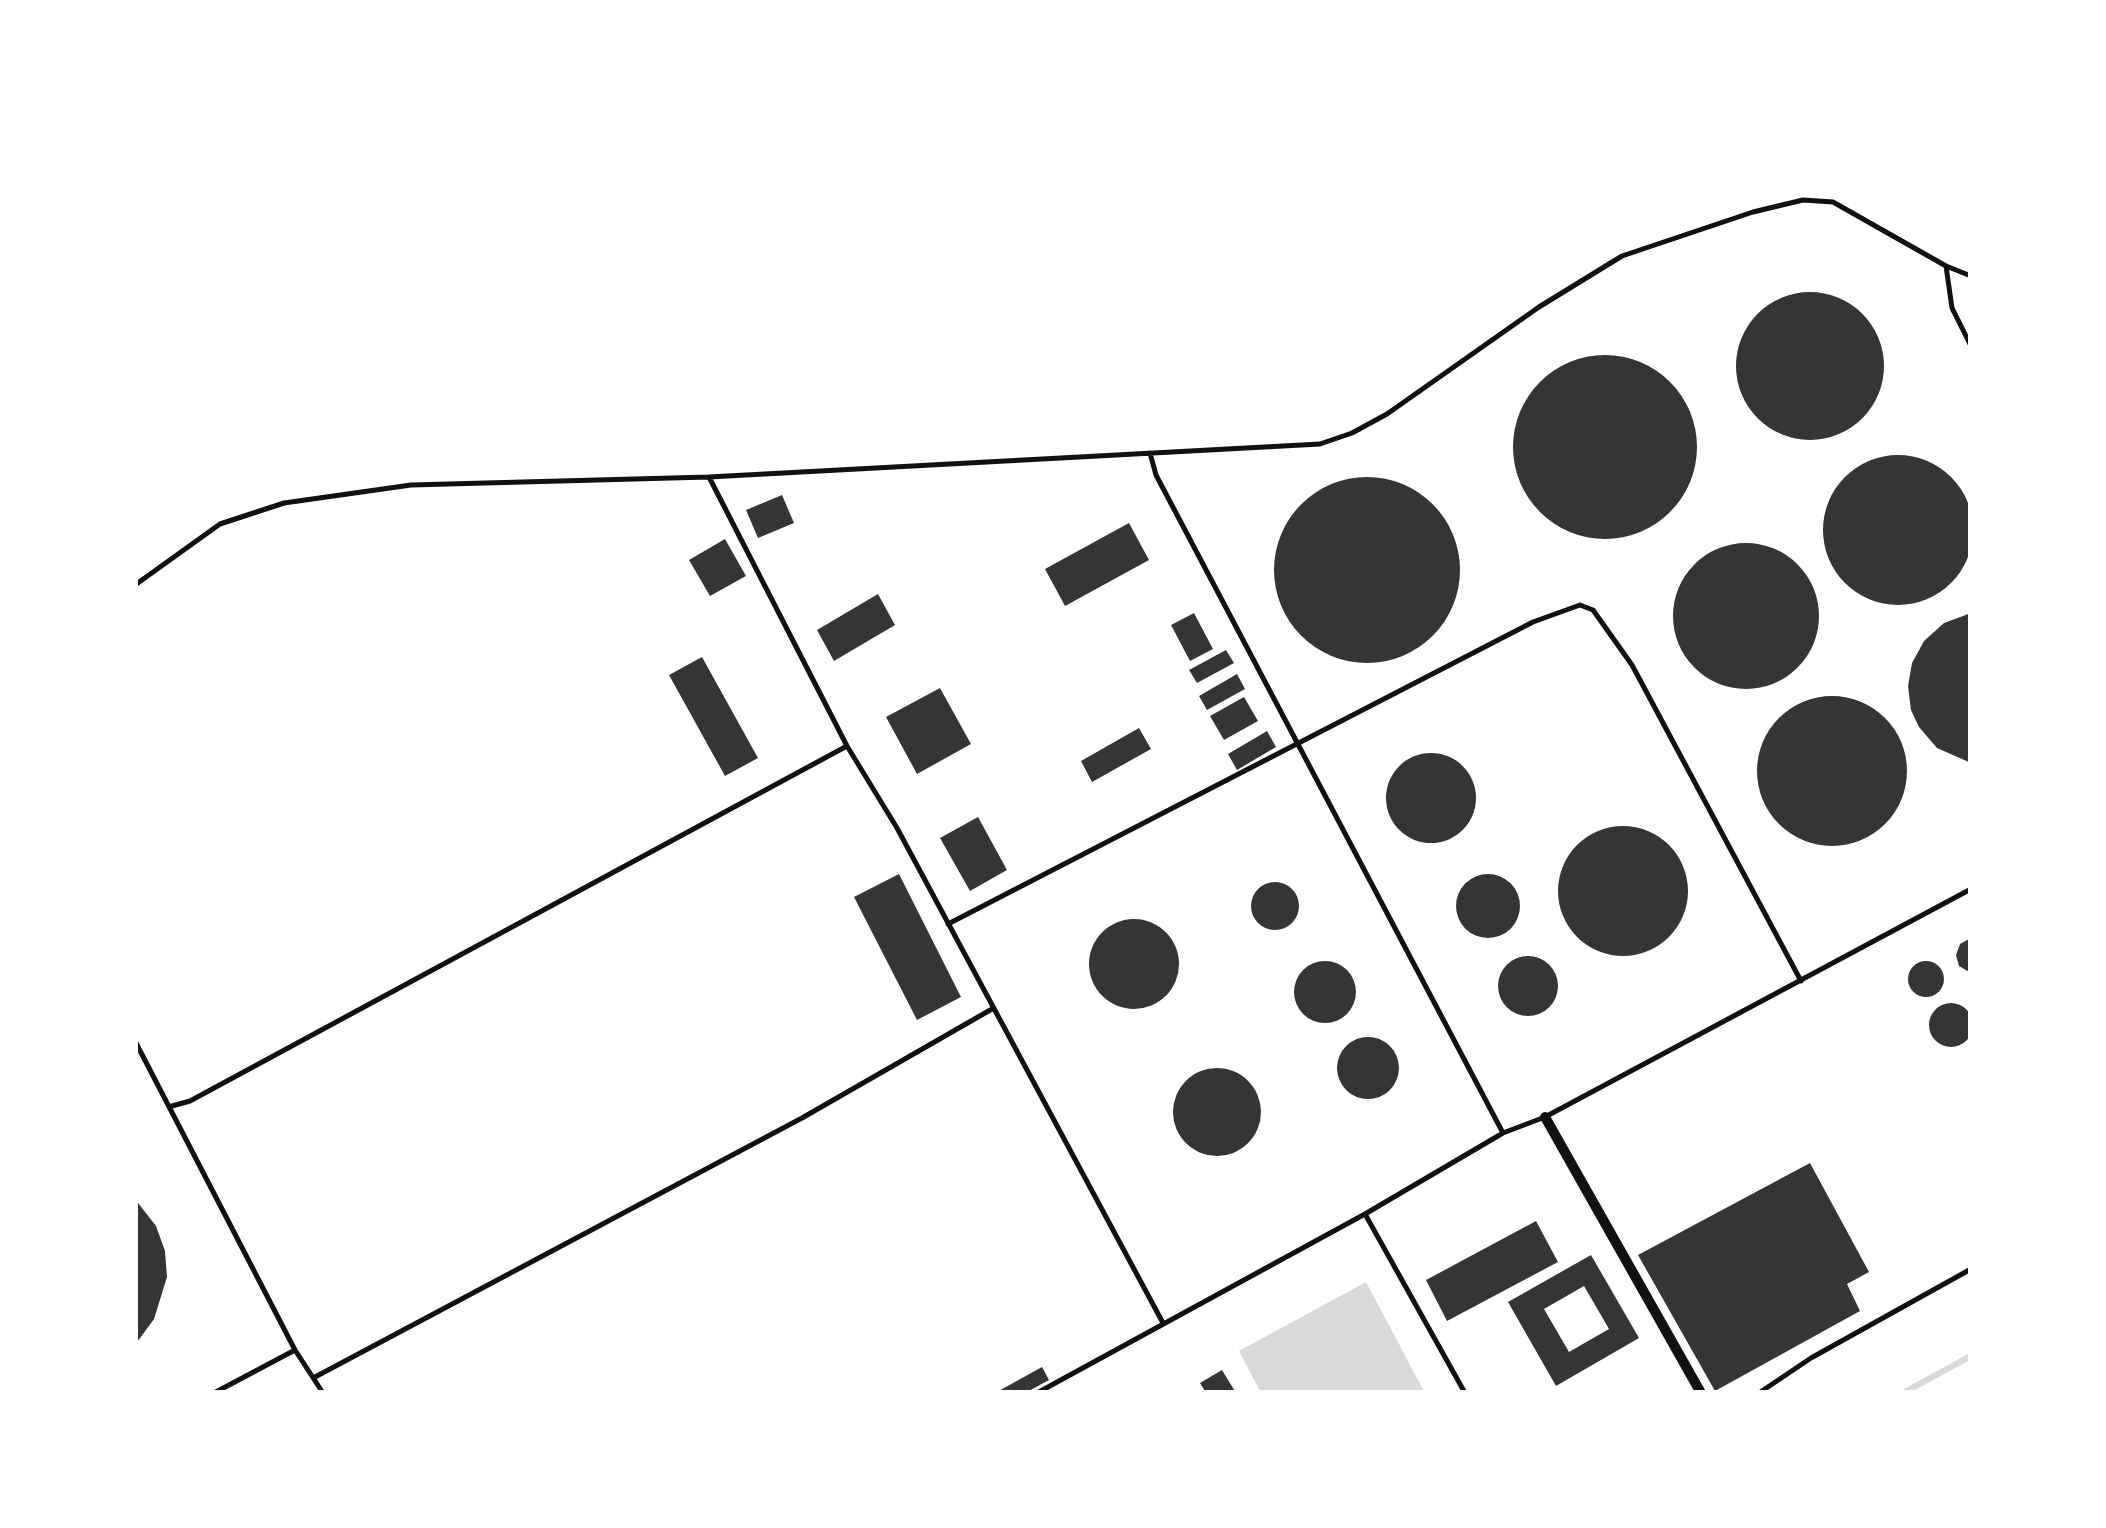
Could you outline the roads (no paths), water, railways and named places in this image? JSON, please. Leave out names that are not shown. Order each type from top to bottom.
[{"type":"street","points":[[1545,1117],[1700,1393]]},
{"type":"lane","points":[[135,585],[220,524],[284,503],[411,485],[709,477],[1320,444],[1352,433],[1387,414],[1539,307],[1622,256],[1753,212],[1803,200],[1833,202],[1946,266],[1971,276]]},
{"type":"lane","points":[[1946,266],[1952,308],[1971,346]]},
{"type":"lane","points":[[1149,453],[1156,476],[1296,745],[1503,1133]]},
{"type":"lane","points":[[709,477],[848,746],[898,828],[1163,1323]]},
{"type":"lane","points":[[948,924],[1533,622],[1580,605],[1594,610],[1632,665],[1801,981]]},
{"type":"lane","points":[[172,1106],[190,1101],[848,746]]},
{"type":"lane","points":[[1037,1393],[1365,1214],[1503,1133],[1545,1117],[1971,888]]},
{"type":"lane","points":[[314,1377],[802,1118],[992,1009]]},
{"type":"lane","points":[[135,1041],[295,1350],[324,1393]]},
{"type":"lane","points":[[1365,1214],[1465,1393]]},
{"type":"lane","points":[[1759,1393],[1811,1358],[1971,1269]]},
{"type":"lane","points":[[214,1393],[295,1350]]},
{"type":"waterway","points":[[1903,1393],[1971,1356]]}]
